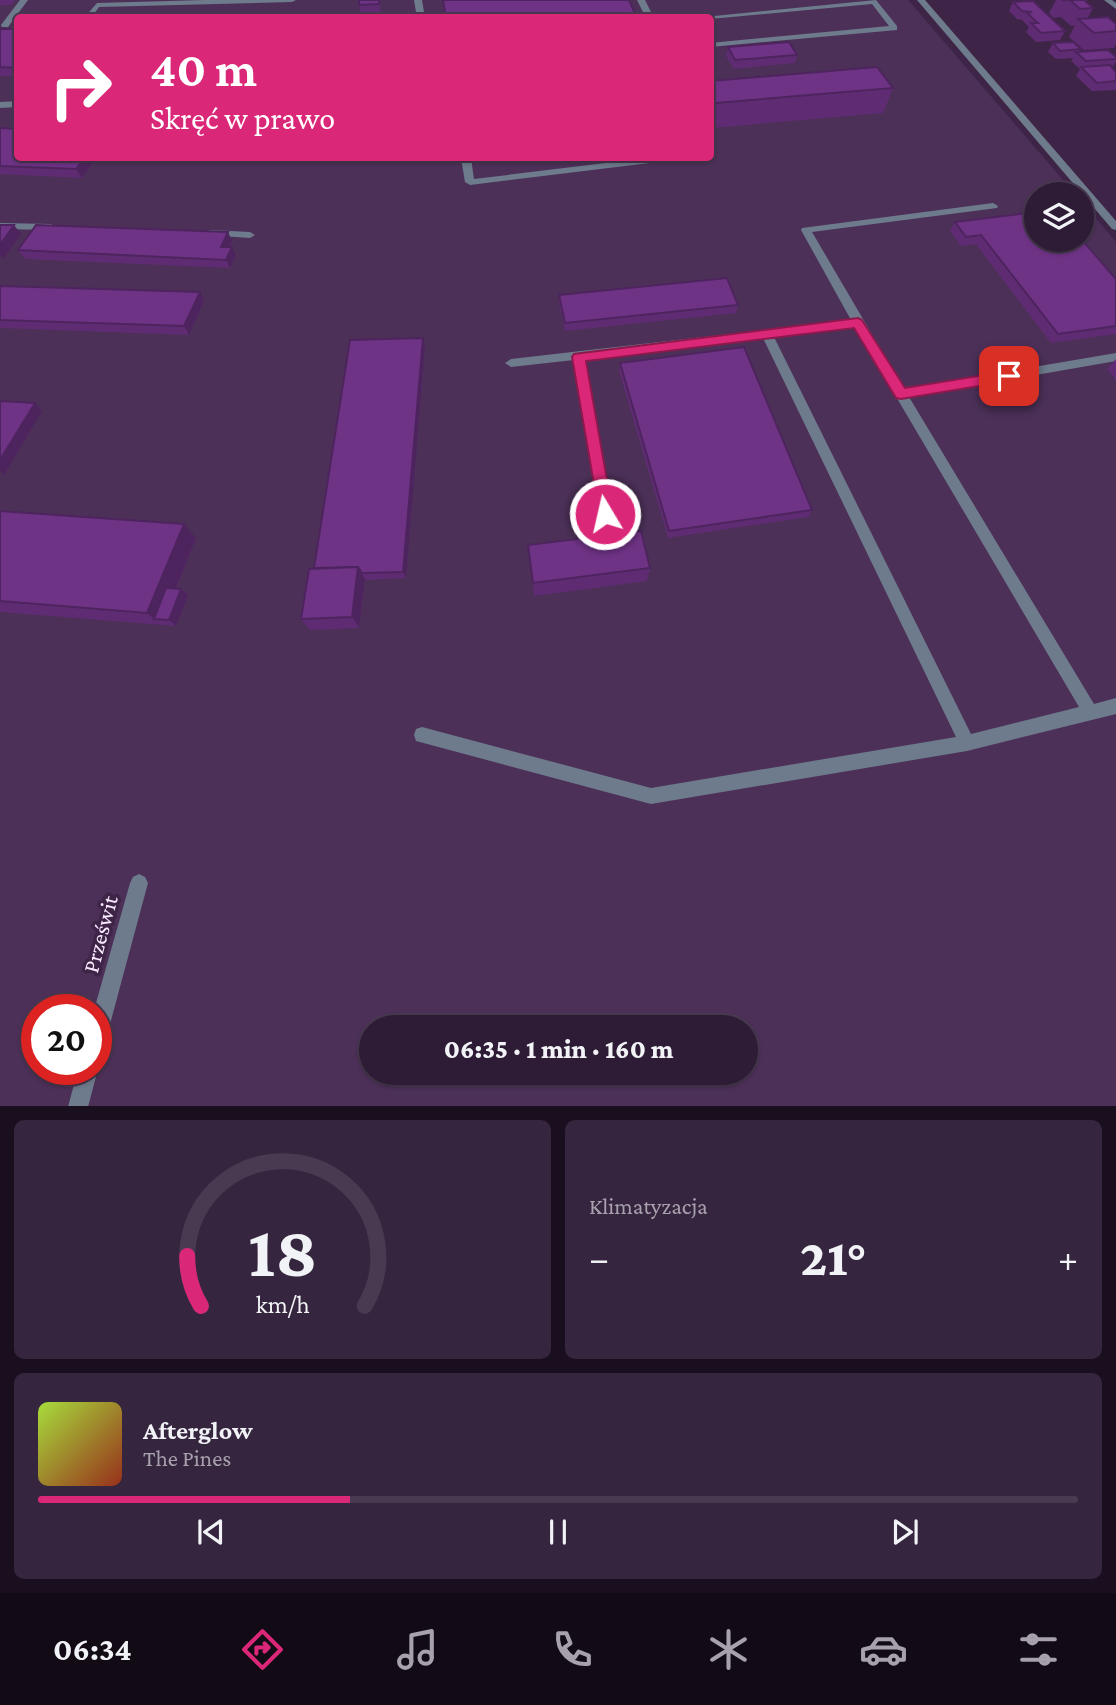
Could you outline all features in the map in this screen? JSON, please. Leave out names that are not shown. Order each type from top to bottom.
[{"type":"street","points":[[2,25],[24,0]]},
{"type":"street","points":[[90,14],[97,5],[292,0]]},
{"type":"street","points":[[921,0],[1116,227]]},
{"type":"street","points":[[1108,0],[1116,6]]},
{"type":"street","points":[[714,16],[873,1],[894,28],[714,45]]},
{"type":"street","points":[[467,161],[470,182],[642,161]]},
{"type":"street","points":[[993,206],[806,230],[858,323],[1090,711]]},
{"type":"street","points":[[0,226],[69,228]]},
{"type":"street","points":[[194,233],[250,234]]},
{"type":"street","points":[[510,363],[858,323]]},
{"type":"street","points":[[767,334],[967,743]]},
{"type":"street","points":[[579,357],[605,514]]},
{"type":"street","points":[[901,394],[1116,357]]},
{"type":"street","points":[[422,735],[651,796],[967,743],[1116,706]]},
{"type":"street","name":"Prześwit","points":[[108,994],[139,883]]},
{"type":"street","points":[[78,1106],[84,1085]]},
{"type":"shaded area","points":[[0,0],[908,0],[1065,182],[1024,182],[1024,252],[1094,252],[1094,216],[1116,242],[1116,1106],[0,1106]]},
{"type":"building","points":[[359,0],[379,0],[379,4],[359,5]]},
{"type":"building","points":[[443,0],[629,0],[635,14],[445,14]]},
{"type":"building","points":[[1070,0],[1084,0],[1093,8],[1080,9]]},
{"type":"building","points":[[1033,1],[1065,31],[1041,33],[1031,23],[1038,23],[1027,13],[1032,12],[1022,11],[1013,2]]},
{"type":"building","points":[[1108,17],[1116,24],[1116,31],[1094,33],[1078,19]]},
{"type":"building","points":[[0,29],[14,29],[14,68],[0,67]]},
{"type":"building","points":[[789,42],[797,55],[735,60],[728,47]]},
{"type":"building","points":[[1073,42],[1081,49],[1060,51],[1053,43]]},
{"type":"building","points":[[1108,50],[1116,59],[1086,61],[1076,52]]},
{"type":"building","points":[[1110,65],[1116,72],[1116,81],[1097,83],[1081,67]]},
{"type":"building","points":[[877,67],[893,88],[716,103],[714,81]]},
{"type":"building","points":[[0,128],[14,129],[14,161],[83,161],[76,169],[0,166]]},
{"type":"building","points":[[1024,213],[1024,252],[1092,252],[1116,279],[1116,326],[1058,334],[981,235],[966,237],[955,222]]},
{"type":"building","points":[[0,225],[14,225],[0,245]]},
{"type":"building","points":[[36,225],[228,232],[221,247],[232,247],[226,260],[18,250]]},
{"type":"building","points":[[727,278],[738,305],[565,323],[559,295]]},
{"type":"building","points":[[0,286],[200,292],[184,326],[0,320]]},
{"type":"building","points":[[423,338],[403,572],[362,573],[358,567],[314,568],[350,340]]},
{"type":"building","points":[[744,347],[812,510],[669,531],[620,363]]},
{"type":"building","points":[[0,401],[35,403],[0,460]]},
{"type":"building","points":[[0,511],[184,524],[147,613],[0,601]]},
{"type":"building","points":[[641,531],[650,568],[533,583],[528,545]]},
{"type":"building","points":[[358,567],[352,617],[301,619],[309,569]]},
{"type":"building","points":[[166,588],[181,589],[169,620],[154,619]]},
{"type":"route","points":[[605,514],[579,357],[858,323],[901,394],[1009,376]]}]
